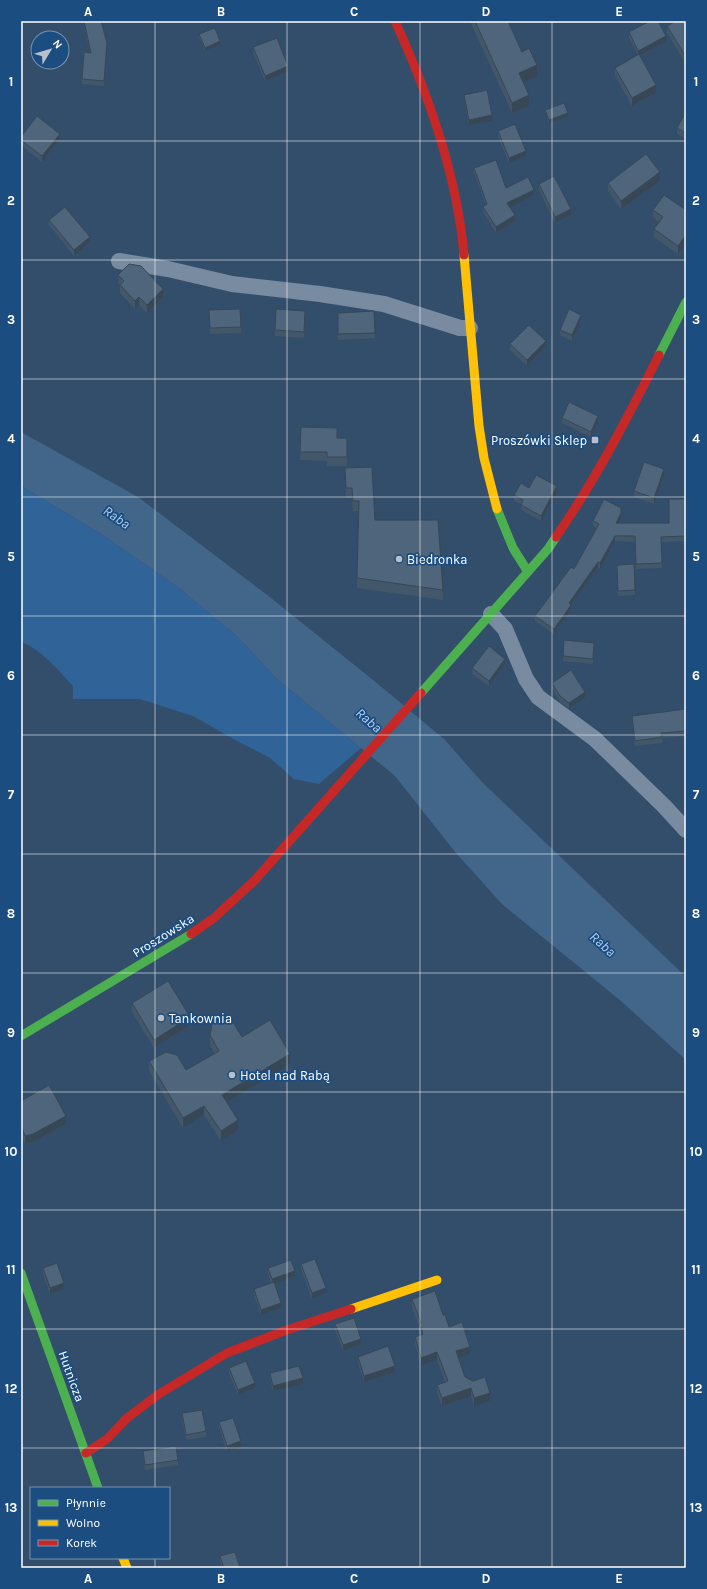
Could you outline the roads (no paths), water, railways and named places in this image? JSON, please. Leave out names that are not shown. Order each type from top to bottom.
[{"type":"street","points":[[395,21],[424,86],[449,175],[462,234],[479,418],[487,470],[501,522],[515,552],[528,572]]},
{"type":"street","points":[[119,262],[168,269],[232,284],[320,294],[384,304],[460,328],[470,328]]},
{"type":"street","name":"Proszowska","points":[[21,1036],[171,947],[214,918],[255,880],[299,832],[548,549],[569,520],[593,481],[686,302]]},
{"type":"street","points":[[491,614],[505,629],[526,679],[538,697],[595,739],[664,806],[686,830]]},
{"type":"street","name":"Hutnicza","points":[[21,1273],[98,1487]]},
{"type":"street","points":[[86,1453],[107,1439],[127,1418],[159,1394],[227,1353],[284,1331],[437,1280]]},
{"type":"water","name":"Raba","points":[[21,432],[138,497],[271,598],[444,739],[482,782],[686,977],[686,1060],[621,1001],[502,904],[456,853],[395,776],[276,678],[239,638],[179,588],[103,535],[21,486]]},
{"type":"place","name":"Proszówki Sklep","points":[[595,440]]},
{"type":"place","name":"Biedronka","points":[[399,559]]},
{"type":"place","name":"Tankownia","points":[[161,1018]]},
{"type":"place","name":"Hotel nad Rabą","points":[[232,1075]]}]
